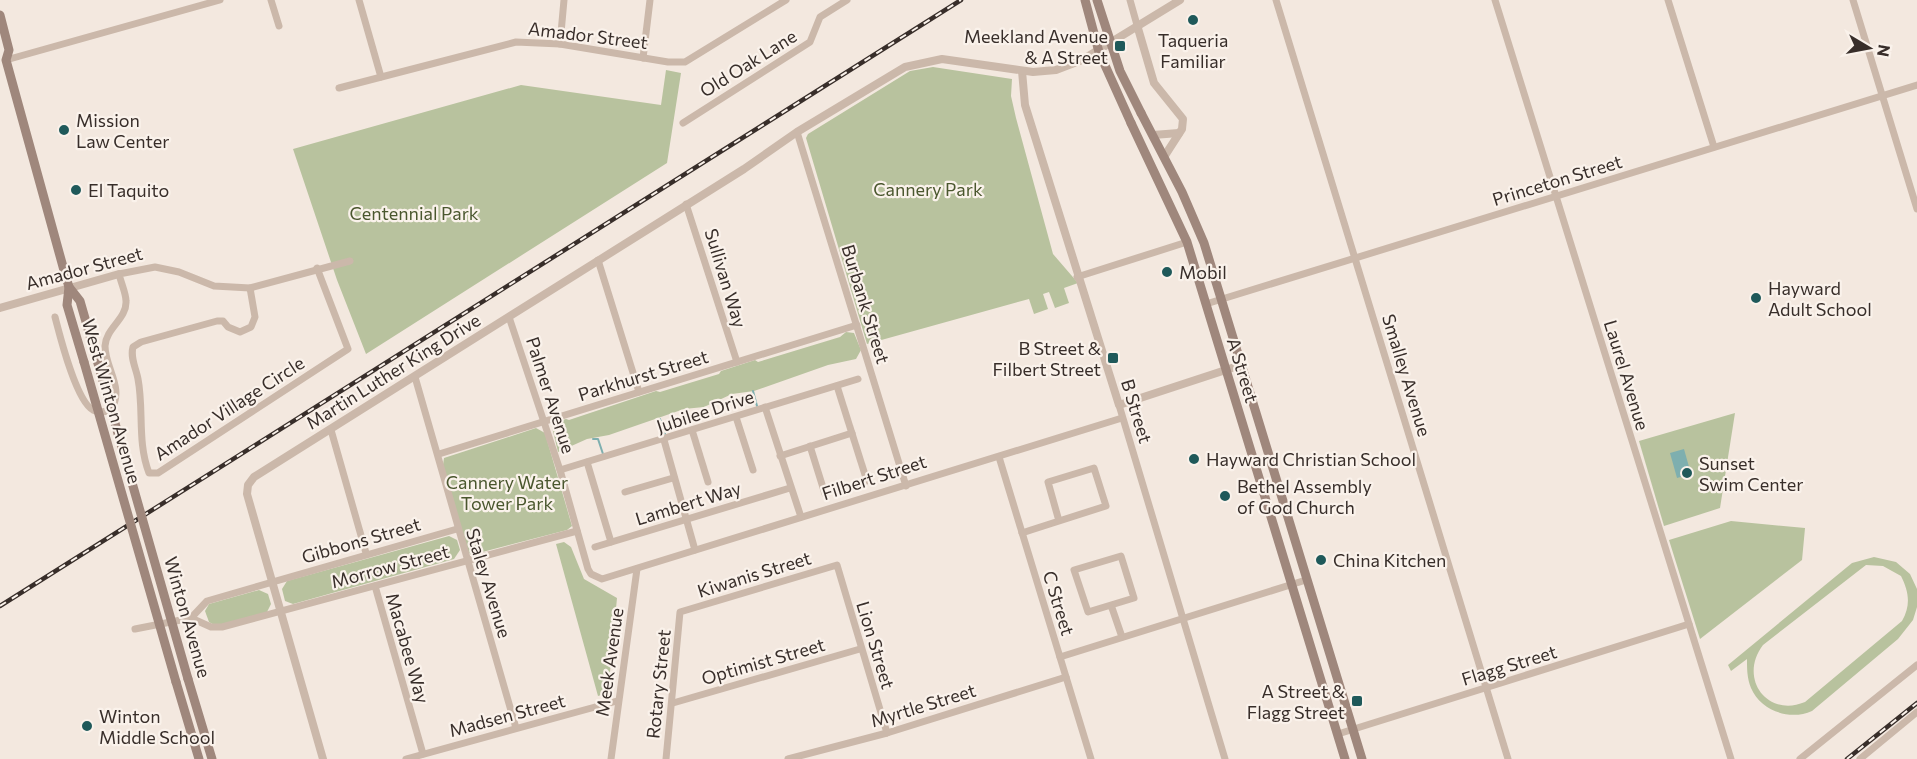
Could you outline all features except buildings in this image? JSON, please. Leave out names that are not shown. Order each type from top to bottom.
[{"type":"main road","name":"A Street","points":[[1085,0],[1099,52],[1187,242],[1345,759]]},
{"type":"main road","name":"A Street","points":[[1097,0],[1117,63],[1204,243],[1362,759]]},
{"type":"main road","name":"West Winton Avenue","points":[[0,15],[9,50],[3,57],[69,287],[80,301],[142,519]]},
{"type":"main road","name":"West Winton Avenue","points":[[69,287],[67,305],[131,524]]},
{"type":"main road","name":"Winton Avenue","points":[[142,519],[212,759]]},
{"type":"main road","name":"Winton Avenue","points":[[131,524],[199,759]]},
{"type":"street","points":[[3,57],[220,0]]},
{"type":"street","points":[[272,0],[279,26]]},
{"type":"street","points":[[359,0],[381,77]]},
{"type":"street","points":[[560,44],[564,0]]},
{"type":"street","points":[[643,58],[650,0]]},
{"type":"street","name":"Amador Street","points":[[339,88],[516,42],[560,44],[668,62],[685,62],[786,0]]},
{"type":"street","name":"Old Oak Lane","points":[[682,123],[810,42],[819,19],[848,0]]},
{"type":"street","points":[[1130,0],[1154,83],[1183,119],[1179,133],[1164,157]]},
{"type":"street","name":"Martin Luther King Drive","points":[[323,759],[247,494],[248,485],[254,477],[415,377],[797,132],[862,92],[918,62],[954,59],[1037,72],[1066,68],[1180,0]]},
{"type":"street","name":"Smalley Avenue","points":[[1276,0],[1508,759]]},
{"type":"street","name":"Laurel Avenue","points":[[1495,0],[1731,759]]},
{"type":"street","points":[[1668,0],[1714,147]]},
{"type":"street","points":[[1853,0],[1917,209]]},
{"type":"street","name":"B Street","points":[[1022,71],[1025,105],[1077,277],[1119,405],[1225,759]]},
{"type":"street","name":"Princeton Street","points":[[1206,304],[1917,85]]},
{"type":"street","name":"Burbank Street","points":[[797,132],[906,486]]},
{"type":"street","points":[[1153,135],[1179,133]]},
{"type":"street","name":"Sullivan Way","points":[[686,204],[736,362]]},
{"type":"street","points":[[1077,277],[1187,242]]},
{"type":"street","points":[[598,260],[639,392]]},
{"type":"street","name":"Amador Street","points":[[0,308],[69,287],[155,267],[179,272],[214,286],[250,288],[317,268],[350,261]]},
{"type":"street","name":"Amador Village Circle","points":[[250,288],[255,317],[251,327],[240,332],[228,327],[223,321],[217,321],[141,342],[133,347],[131,354],[139,380],[141,436],[149,473],[158,473],[348,349],[317,268]]},
{"type":"street","points":[[55,317],[71,376],[89,407],[94,411],[105,412],[111,409],[117,394],[105,348],[108,333],[124,312],[126,301],[119,274]]},
{"type":"street","name":"Palmer Avenue","points":[[509,317],[560,470],[588,569],[594,576],[606,578],[637,569]]},
{"type":"street","name":"Parkhurst Street","points":[[439,454],[857,325]]},
{"type":"street","points":[[1119,405],[1241,365]]},
{"type":"street","name":"Staley Avenue","points":[[415,377],[516,728]]},
{"type":"street","name":"Jubilee Drive","points":[[560,470],[858,379]]},
{"type":"street","points":[[837,386],[867,481]]},
{"type":"street","points":[[765,407],[801,517]]},
{"type":"street","points":[[736,417],[753,470]]},
{"type":"street","name":"Filbert Street","points":[[637,569],[1122,418]]},
{"type":"street","points":[[331,430],[366,553]]},
{"type":"street","points":[[692,430],[708,482]]},
{"type":"street","points":[[780,456],[852,433]]},
{"type":"street","points":[[664,440],[695,550]]},
{"type":"street","points":[[810,446],[825,494]]},
{"type":"street","name":"C Street","points":[[999,457],[1091,759]]},
{"type":"street","points":[[587,462],[611,542]]},
{"type":"street","points":[[1022,533],[1106,506],[1094,468],[1048,482],[1059,521]]},
{"type":"street","points":[[625,492],[673,478]]},
{"type":"street","name":"Lambert Way","points":[[595,547],[790,488]]},
{"type":"street","name":"Gibbons Street","points":[[191,618],[207,601],[366,553],[457,529]]},
{"type":"street","name":"Morrow Street","points":[[191,618],[211,627],[222,627],[577,531]]},
{"type":"street","points":[[1121,556],[1134,598],[1111,605],[1088,612],[1074,570],[1121,556]]},
{"type":"street","name":"Kiwanis Street","points":[[680,612],[837,565]]},
{"type":"street","name":"Lion Street","points":[[837,565],[860,649],[887,733]]},
{"type":"street","name":"Meek Avenue","points":[[611,759],[617,701],[622,688],[637,569]]},
{"type":"street","points":[[1060,657],[1306,580]]},
{"type":"street","name":"Macabee Way","points":[[375,586],[423,754]]},
{"type":"street","points":[[1111,605],[1122,637]]},
{"type":"street","name":"Rotary Street","points":[[666,759],[680,612]]},
{"type":"street","points":[[135,629],[191,618]]},
{"type":"street","name":"Flagg Street","points":[[1338,734],[1689,624]]},
{"type":"street","name":"Optimist Street","points":[[673,703],[860,649]]},
{"type":"street","points":[[1800,759],[1917,665]]},
{"type":"street","name":"Myrtle Street","points":[[788,759],[887,733],[1066,677]]},
{"type":"street","name":"Madsen Street","points":[[406,759],[617,701]]},
{"type":"street","points":[[1860,759],[1917,712]]},
{"type":"green space","name":"Cannery Park","points":[[933,67],[1012,79],[1011,96],[1016,118],[1053,254],[1078,283],[1064,288],[1069,303],[1055,308],[1049,292],[1043,294],[1048,309],[1034,314],[1029,299],[867,344],[806,138],[808,134],[910,71]]},
{"type":"green space","name":"Centennial Park","points":[[666,70],[681,73],[667,163],[366,354],[337,280],[293,149],[521,85],[661,105]]},
{"type":"green space","points":[[846,332],[854,333],[861,350],[856,359],[828,365],[754,391],[732,394],[704,407],[684,409],[609,435],[587,439],[558,452],[552,427],[556,422],[719,374],[721,371],[755,360],[758,362],[840,337]]},
{"type":"green space","name":"Sunset Swim Center","points":[[1735,413],[1720,508],[1664,526],[1639,441]]},
{"type":"green space","name":"Cannery Water Tower Park","points":[[536,428],[545,433],[572,526],[567,530],[471,555],[467,550],[443,465],[444,458]]},
{"type":"green space","points":[[1731,521],[1805,528],[1802,560],[1700,639],[1669,540]]},
{"type":"green space","points":[[449,536],[457,540],[460,550],[454,559],[293,604],[285,601],[282,589],[287,581]]},
{"type":"green space","points":[[564,542],[571,547],[584,579],[617,598],[608,693],[598,696],[556,544]]},
{"type":"green space","points":[[1874,557],[1896,562],[1910,574],[1917,589],[1917,607],[1913,620],[1898,639],[1812,711],[1795,715],[1769,708],[1762,703],[1751,688],[1747,659],[1731,671],[1728,665],[1852,563]],"holes":[[[1866,565],[1883,566],[1901,576],[1906,588],[1908,604],[1902,621],[1805,702],[1791,705],[1768,700],[1760,692],[1755,682],[1756,658],[1763,645]]]},
{"type":"green space","points":[[259,590],[268,594],[271,604],[267,612],[216,626],[209,622],[205,611],[209,604]]},
{"type":"water","points":[[1684,449],[1691,474],[1677,478],[1670,453]]},
{"type":"waterway","points":[[753,391],[757,406]]},
{"type":"waterway","points":[[660,419],[665,434]]},
{"type":"waterway","points":[[593,439],[598,439],[603,454]]},
{"type":"railway","points":[[0,606],[961,0]]},
{"type":"railway","points":[[1847,759],[1917,703]]},
{"type":"place","name":"Taqueria Familiar","points":[[1193,20]]},
{"type":"place","name":"Meekland Avenue & A Street","points":[[1120,46]]},
{"type":"place","name":"Mission Law Center","points":[[64,130]]},
{"type":"place","name":"El Taquito","points":[[76,190]]},
{"type":"place","name":"Mobil","points":[[1167,272]]},
{"type":"place","name":"Hayward Adult School","points":[[1756,298]]},
{"type":"place","name":"B Street & Filbert Street","points":[[1113,358]]},
{"type":"place","name":"Hayward Christian School","points":[[1194,459]]},
{"type":"place","name":"Sunset Swim Center","points":[[1687,473]]},
{"type":"place","name":"Bethel Assembly of God Church","points":[[1225,496]]},
{"type":"place","name":"China Kitchen","points":[[1321,560]]},
{"type":"place","name":"A Street & Flagg Street","points":[[1357,701]]},
{"type":"place","name":"Winton Middle School","points":[[87,726]]}]
